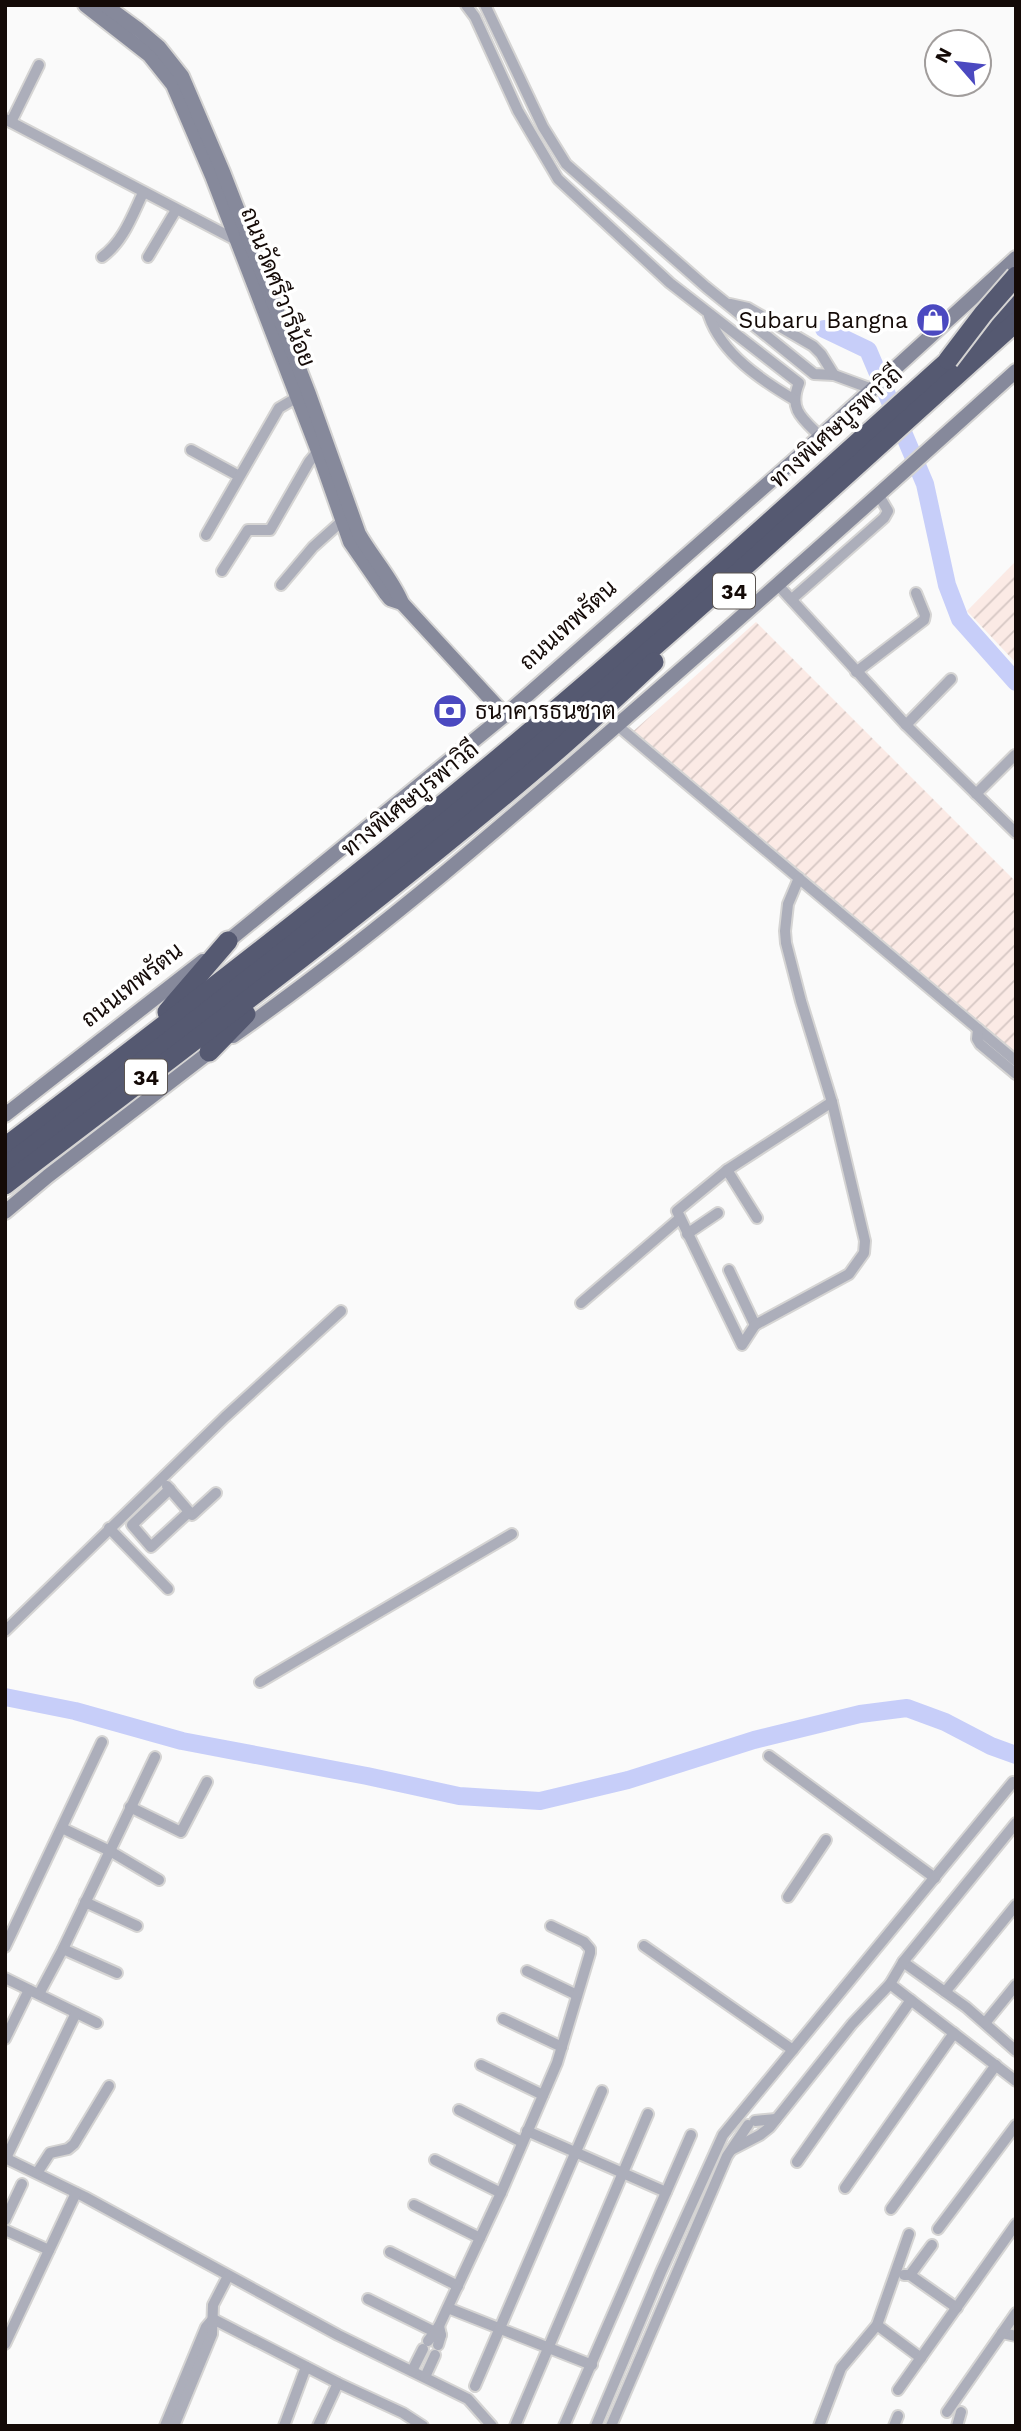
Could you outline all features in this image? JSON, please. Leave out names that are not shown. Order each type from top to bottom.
[{"type":"highway","points":[[954,367],[989,306],[1016,276]]},
{"type":"highway","name":"ถนนเทพรัตน","points":[[5,1140],[160,1021],[518,732],[1016,293]]},
{"type":"highway","name":"ทางพิเศษบูรพาวิถี","points":[[5,1167],[290,948],[527,755],[675,628],[954,367],[1016,300]]},
{"type":"highway","name":"ทางพิเศษบูรพาวิถี","points":[[5,1147],[289,929],[503,755],[954,367],[1016,322]]},
{"type":"highway","points":[[954,367],[1016,340]]},
{"type":"highway","name":"34","points":[[5,1185],[288,970],[545,761],[1016,340]]},
{"type":"highway","points":[[160,1021],[228,941]]},
{"type":"highway","points":[[209,1052],[288,970]]},
{"type":"main road","name":"ถนนวัดศรีวารีน้อย","points":[[85,5],[149,55],[173,85],[212,176],[350,542],[390,599],[402,603]]},
{"type":"main road","name":"ถนนวัดศรีวารีน้อย","points":[[105,5],[159,47],[182,76],[223,172],[309,394],[359,534],[370,554],[398,591],[402,603],[505,715]]},
{"type":"main road","name":"ถนนเทพรัตน","points":[[5,1115],[228,941],[505,715],[821,437],[1016,258]]},
{"type":"main road","name":"34","points":[[5,1212],[209,1052],[334,962],[481,843],[618,726],[1016,371]]},
{"type":"main road","points":[[5,1206],[48,1176]]},
{"type":"street","points":[[466,5],[475,17],[519,111],[558,179],[670,283],[799,383]]},
{"type":"street","points":[[485,5],[543,127],[566,164],[727,304],[814,374]]},
{"type":"street","points":[[39,65],[8,120],[236,240]]},
{"type":"street","points":[[102,257],[113,249],[125,232],[143,193]]},
{"type":"street","points":[[601,219],[613,205]]},
{"type":"street","points":[[148,257],[176,210]]},
{"type":"street","points":[[727,304],[748,308],[813,346],[834,375]]},
{"type":"street","points":[[708,314],[716,333],[743,363],[760,378],[795,400]]},
{"type":"street","points":[[821,437],[796,408],[795,394],[799,383],[814,374],[834,375],[872,389]]},
{"type":"street","points":[[206,535],[279,408],[296,398]]},
{"type":"street","points":[[191,450],[239,475]]},
{"type":"street","points":[[222,571],[248,530],[270,530],[309,462],[318,452]]},
{"type":"street","points":[[792,599],[884,519],[888,511],[878,494]]},
{"type":"street","points":[[281,585],[313,547],[342,521]]},
{"type":"street","points":[[777,584],[906,725],[1016,833]]},
{"type":"street","points":[[856,672],[923,620],[925,615],[916,593]]},
{"type":"street","points":[[906,725],[951,679]]},
{"type":"street","points":[[618,726],[1016,1061]]},
{"type":"street","points":[[976,794],[1015,755]]},
{"type":"street","points":[[799,878],[788,904],[786,943],[832,1102],[864,1241],[864,1252],[849,1274],[755,1325],[742,1345],[677,1211],[727,1170],[832,1102]]},
{"type":"street","points":[[978,1029],[977,1040],[980,1044],[1016,1074]]},
{"type":"street","points":[[727,1170],[757,1218]]},
{"type":"street","points":[[687,1234],[718,1213]]},
{"type":"street","points":[[581,1303],[679,1219]]},
{"type":"street","points":[[729,1270],[755,1325]]},
{"type":"street","points":[[5,1631],[161,1478],[341,1311]]},
{"type":"street","points":[[161,1478],[192,1515],[216,1493]]},
{"type":"street","points":[[170,1489],[132,1525],[150,1547],[190,1512]]},
{"type":"street","points":[[109,1528],[168,1589]]},
{"type":"street","points":[[260,1682],[512,1534]]},
{"type":"street","points":[[5,1947],[102,1742]]},
{"type":"street","points":[[769,1756],[935,1878]]},
{"type":"street","points":[[5,2039],[63,1949],[155,1757]]},
{"type":"street","points":[[130,1807],[181,1832],[207,1782]]},
{"type":"street","points":[[596,2426],[718,2143],[1013,1782]]},
{"type":"street","points":[[733,2148],[760,2135],[776,2119],[852,2024],[890,1984],[903,1962],[1016,1823]]},
{"type":"street","points":[[62,1828],[110,1851],[159,1880]]},
{"type":"street","points":[[788,1897],[826,1840]]},
{"type":"street","points":[[85,1902],[138,1926]]},
{"type":"street","points":[[945,1992],[1016,1905]]},
{"type":"street","points":[[425,2377],[434,2340],[501,2193],[562,2048],[578,1995],[590,1949],[584,1942],[551,1926]]},
{"type":"street","points":[[644,1946],[793,2050]]},
{"type":"street","points":[[63,1949],[117,1973]]},
{"type":"street","points":[[903,1962],[985,2022],[1016,2051]]},
{"type":"street","points":[[527,1970],[578,1995]]},
{"type":"street","points":[[5,1978],[97,2023]]},
{"type":"street","points":[[890,1984],[1016,2081]]},
{"type":"street","points":[[985,2022],[1016,1985]]},
{"type":"street","points":[[797,2162],[911,2000]]},
{"type":"street","points":[[76,2013],[6,2158],[338,2335],[468,2399],[492,2426]]},
{"type":"street","points":[[503,2019],[562,2048]]},
{"type":"street","points":[[845,2188],[954,2033]]},
{"type":"street","points":[[481,2066],[542,2095]]},
{"type":"street","points":[[891,2209],[996,2066]]},
{"type":"street","points":[[37,2173],[50,2153],[68,2149],[74,2144],[109,2086]]},
{"type":"street","points":[[475,2386],[602,2091]]},
{"type":"street","points":[[459,2110],[522,2143]]},
{"type":"street","points":[[515,2426],[648,2114]]},
{"type":"street","points":[[611,2426],[727,2156],[752,2123],[776,2119]]},
{"type":"street","points":[[938,2229],[1016,2125]]},
{"type":"street","points":[[527,2131],[666,2192]]},
{"type":"street","points":[[565,2426],[691,2135]]},
{"type":"street","points":[[435,2160],[501,2193]]},
{"type":"street","points":[[5,2220],[22,2184]]},
{"type":"street","points":[[5,2344],[76,2193]]},
{"type":"street","points":[[414,2206],[480,2238]]},
{"type":"street","points":[[898,2390],[1016,2224]]},
{"type":"street","points":[[5,2230],[49,2250]]},
{"type":"street","points":[[819,2426],[841,2368],[877,2325],[909,2234]]},
{"type":"street","points":[[910,2274],[932,2245]]},
{"type":"street","points":[[390,2252],[458,2286]]},
{"type":"street","points":[[894,2276],[910,2274],[957,2308]]},
{"type":"street","points":[[174,2426],[212,2334],[213,2305],[228,2276]]},
{"type":"street","points":[[368,2299],[434,2340]]},
{"type":"street","points":[[448,2308],[592,2365]]},
{"type":"street","points":[[947,2412],[1016,2313]]},
{"type":"street","points":[[213,2319],[403,2413],[423,2426]]},
{"type":"street","points":[[165,2426],[205,2328],[213,2319]]},
{"type":"street","points":[[877,2325],[921,2358]]},
{"type":"street","points":[[1002,2333],[1016,2336]]},
{"type":"street","points":[[412,2371],[434,2340]]},
{"type":"street","points":[[284,2426],[306,2367]]},
{"type":"street","points":[[318,2426],[338,2383]]},
{"type":"street","points":[[957,2426],[961,2412]]},
{"type":"street","points":[[401,2426],[403,2413]]},
{"type":"shaded area","points":[[1016,561],[1016,663],[967,611]]},
{"type":"shaded area","points":[[756,622],[1016,882],[1016,1057],[629,735]]},
{"type":"waterway","points":[[824,329],[868,350],[925,484],[947,585],[960,619],[1016,682]]},
{"type":"waterway","points":[[5,1697],[75,1711],[182,1741],[459,1796],[540,1801],[628,1780],[754,1740],[860,1714],[907,1708],[945,1722],[991,1746],[1016,1755]]},
{"type":"place","name":"Subaru Bangna","points":[[933,320]]},
{"type":"place","name":"ธนาคารธนชาต","points":[[450,711]]}]
